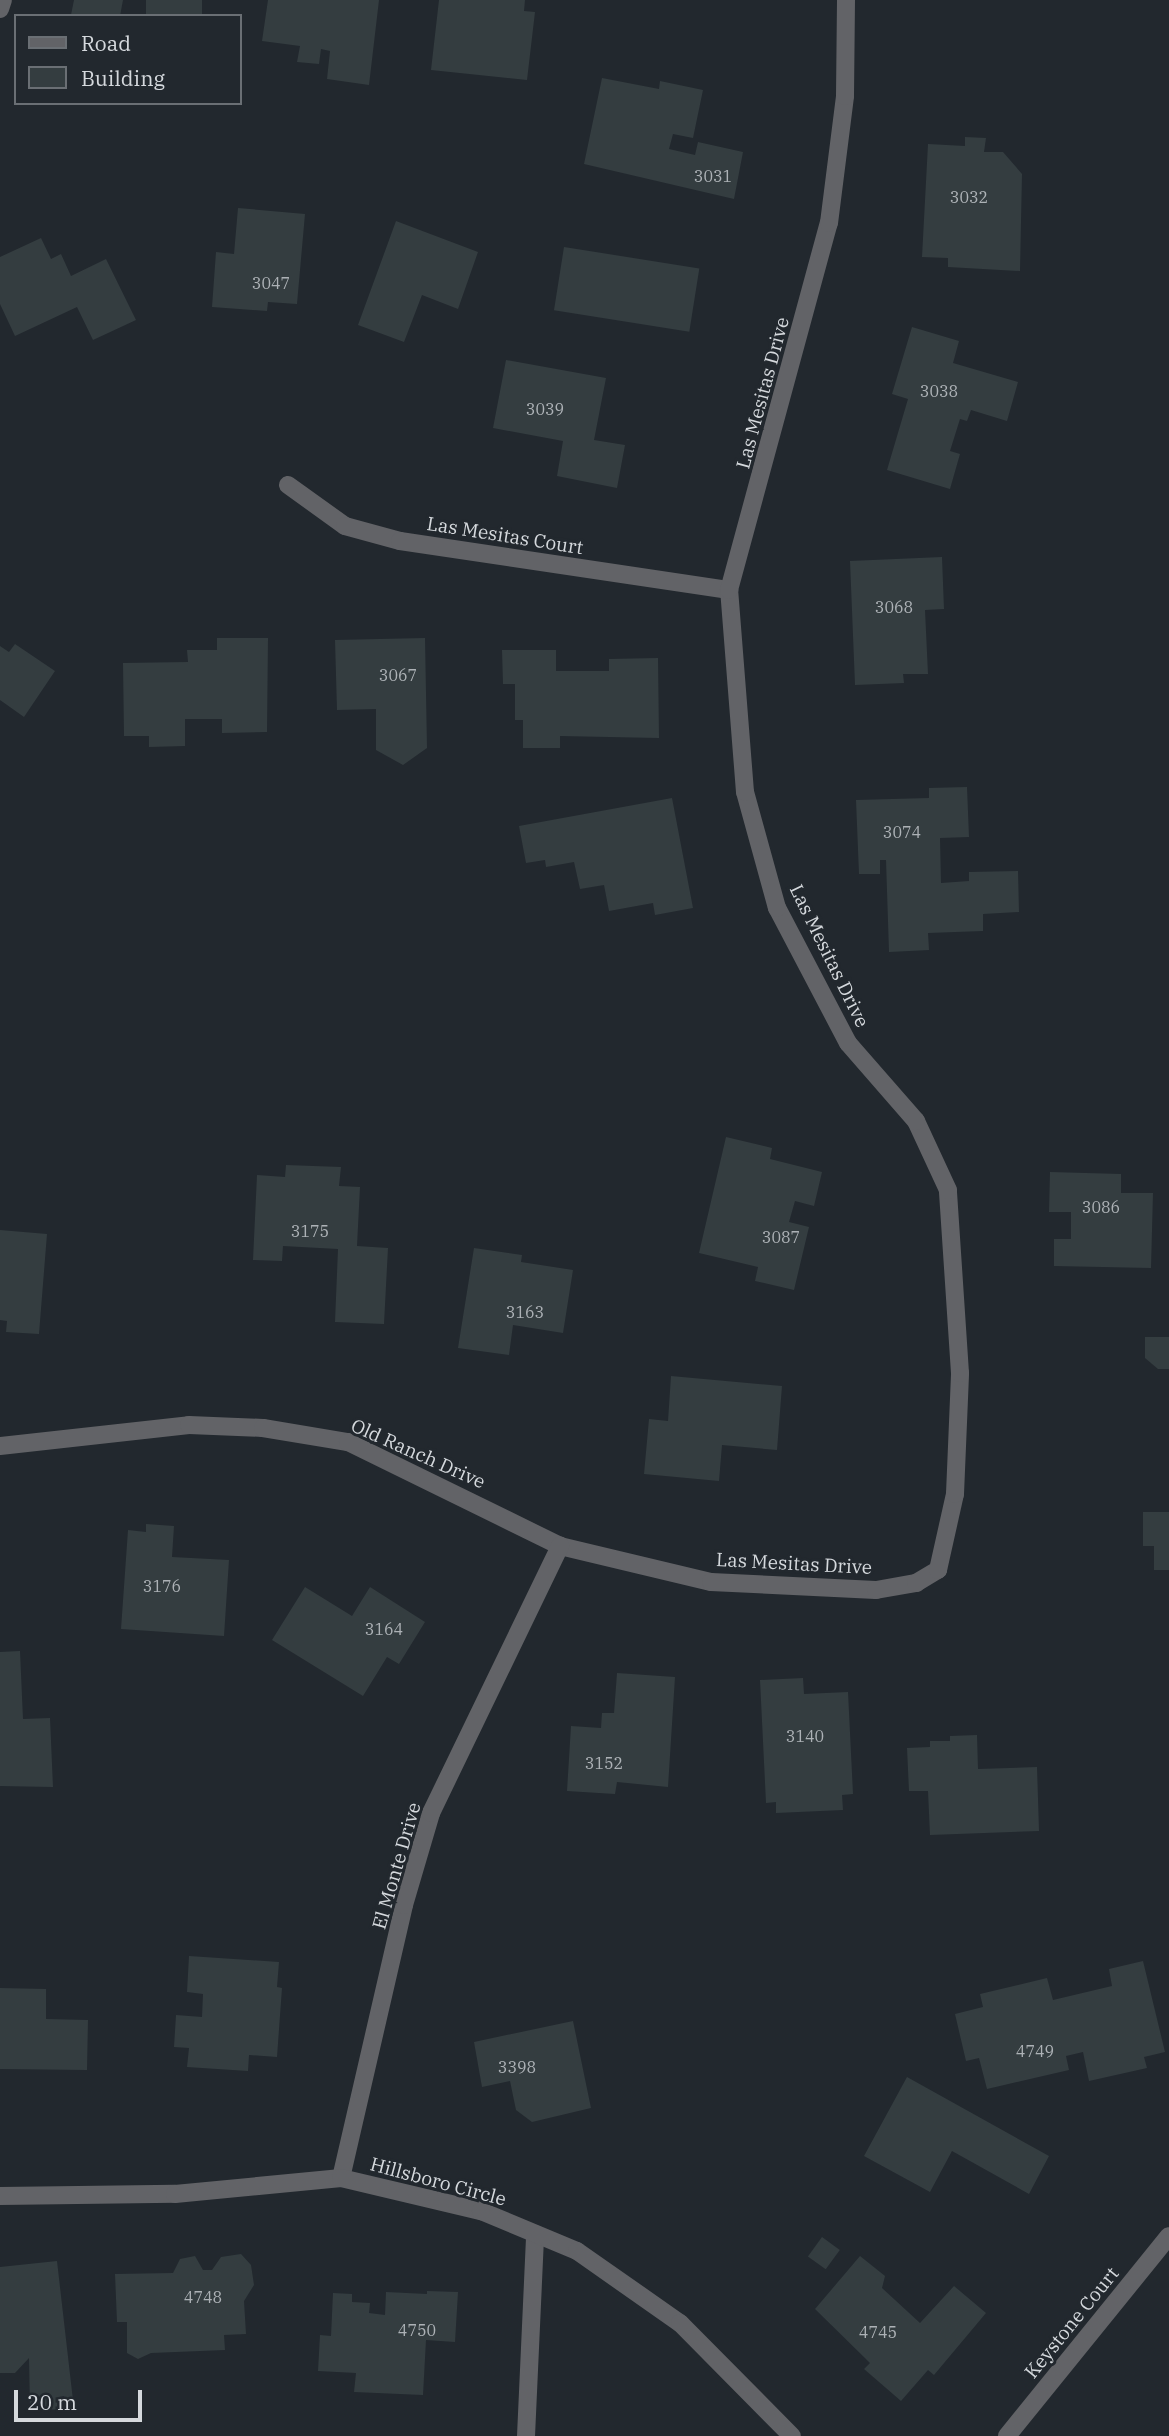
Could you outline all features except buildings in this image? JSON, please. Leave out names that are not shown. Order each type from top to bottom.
[{"type":"street","points":[[0,9],[3,0]]},
{"type":"street","name":"Las Mesitas Drive","points":[[560,1546],[711,1582],[876,1590],[916,1583],[939,1570],[955,1494],[960,1373],[948,1190],[916,1121],[848,1043],[777,908],[745,792],[729,590],[829,223],[845,96],[845,0]]},
{"type":"street","name":"Las Mesitas Court","points":[[288,485],[345,526],[400,541],[729,590]]},
{"type":"street","name":"Old Ranch Drive","points":[[0,1446],[189,1425],[263,1428],[348,1442],[560,1546]]},
{"type":"street","name":"El Monte Drive","points":[[341,2178],[404,1905],[431,1813],[560,1546]]},
{"type":"street","name":"Hillsboro Circle","points":[[0,2196],[176,2194],[341,2178],[481,2211],[577,2252],[680,2323],[792,2436]]},
{"type":"street","points":[[526,2436],[534,2234]]},
{"type":"street","name":"Keystone Court","points":[[1007,2436],[1169,2236]]}]
